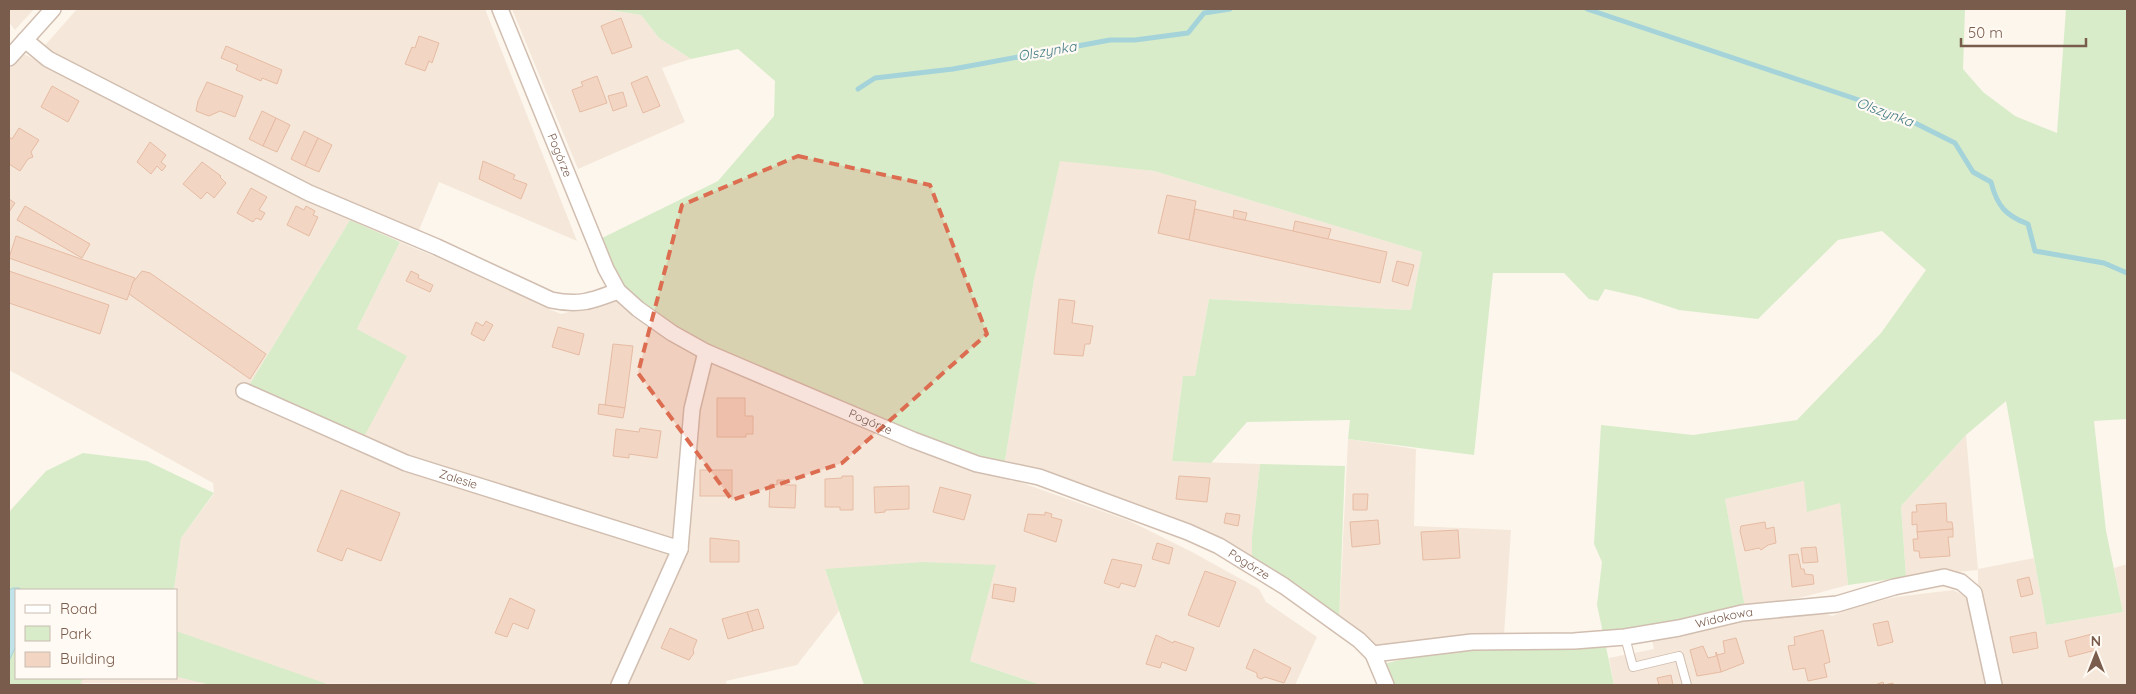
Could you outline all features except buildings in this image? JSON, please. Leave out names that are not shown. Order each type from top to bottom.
[{"type":"street","points":[[9,58],[53,9]]},
{"type":"street","name":"Pogórze","points":[[500,9],[606,269],[618,291],[638,309],[672,333],[706,352],[968,460],[1039,477],[1196,535],[1227,550],[1278,581],[1359,640],[1373,654],[1386,685]]},
{"type":"street","points":[[25,40],[48,59],[309,193],[437,247],[551,300],[571,304],[588,303],[618,291]]},
{"type":"street","points":[[619,685],[680,549],[692,409],[706,352]]},
{"type":"street","name":"Zalesie","points":[[244,392],[406,463],[680,549]]},
{"type":"street","name":"Widokowa","points":[[1373,654],[1472,642],[1574,641],[1625,637],[1679,628],[1742,613],[1837,604],[1894,586],[1944,577],[1961,582],[1974,594],[1994,685]]},
{"type":"lane","points":[[1625,637],[1633,667],[1679,656],[1687,685]]},
{"type":"highlighted area","points":[[798,156],[930,185],[987,334],[842,463],[732,500],[638,373],[682,205]]},
{"type":"shaded area","points":[[9,9],[34,9],[15,30],[9,22]]},
{"type":"shaded area","points":[[77,9],[485,9],[577,241],[439,182],[417,235],[335,200],[40,51]]},
{"type":"shaded area","points":[[512,9],[604,9],[641,15],[659,38],[691,59],[662,68],[685,122],[578,169]]},
{"type":"shaded area","points":[[22,53],[298,197],[350,220],[248,387],[407,357],[357,329],[400,242],[517,291],[535,303],[561,314],[603,303],[629,292],[664,320],[724,354],[926,437],[1013,482],[1014,480],[1130,521],[1192,552],[1259,589],[1266,602],[1317,637],[1295,685],[1041,685],[970,661],[825,569],[839,611],[797,665],[726,681],[727,685],[79,683],[83,679],[178,679],[178,589],[174,589],[181,538],[214,494],[213,483],[9,370],[9,69]]},
{"type":"shaded area","points":[[1060,160],[1154,171],[1422,252],[1411,310],[1209,299],[1195,376],[1183,376],[1172,461],[1260,464],[1252,537],[1252,560],[1212,537],[1111,494],[1005,461],[1034,280]]},
{"type":"shaded area","points":[[1966,435],[1978,569],[2034,558],[2046,625],[2123,612],[2114,568],[2127,564],[2127,685],[2000,685],[1978,584],[1978,570],[1906,577],[1901,506]]},
{"type":"shaded area","points":[[1348,439],[1416,449],[1414,526],[1511,530],[1504,635],[1380,649],[1339,622]]},
{"type":"shaded area","points":[[1804,481],[1840,503],[1848,585],[1803,597],[1745,607],[1725,499]]},
{"type":"shaded area","points":[[1953,590],[1969,598],[1987,685],[1614,685],[1609,658],[1654,649],[1652,640],[1743,618],[1820,611],[1832,616],[1852,608],[1895,597]]},
{"type":"green space","points":[[604,9],[1965,9],[1963,69],[1983,92],[2015,116],[2057,133],[2066,9],[2127,9],[2127,419],[2094,421],[2106,531],[2123,612],[2046,625],[2006,401],[1966,435],[1901,506],[1906,577],[1848,585],[1840,503],[1807,512],[1804,481],[1725,499],[1745,607],[1642,629],[1603,633],[1597,605],[1602,562],[1594,544],[1601,425],[1693,435],[1797,420],[1881,333],[1926,270],[1882,231],[1838,240],[1758,319],[1679,310],[1640,297],[1605,289],[1598,301],[1589,299],[1564,273],[1493,273],[1474,455],[1348,439],[1350,420],[1247,422],[1211,463],[1172,461],[1183,376],[1195,376],[1209,299],[1411,310],[1422,252],[1154,171],[1060,161],[1034,280],[1005,461],[979,458],[724,354],[664,320],[629,292],[615,274],[598,240],[718,181],[774,116],[775,81],[738,49],[691,59],[659,38],[641,15]]},
{"type":"green space","points":[[350,220],[400,242],[357,329],[407,356],[365,435],[248,387]]},
{"type":"green space","points":[[83,453],[147,461],[214,493],[181,538],[174,589],[15,589],[15,679],[83,679],[80,683],[88,685],[9,685],[9,512],[46,471]]},
{"type":"green space","points":[[1260,464],[1345,466],[1339,622],[1252,560],[1252,537]]},
{"type":"green space","points":[[923,562],[996,565],[970,661],[1041,685],[864,685],[825,569]]},
{"type":"green space","points":[[178,632],[330,685],[211,685],[178,677]]},
{"type":"green space","points":[[1605,642],[1614,685],[1392,685],[1384,664],[1411,657],[1466,649]]},
{"type":"water","points":[[13,588],[20,589],[15,589],[15,648],[9,661],[9,590]]},
{"type":"waterway","name":"Olszynka","points":[[858,89],[875,78],[953,69],[1110,40],[1135,40],[1188,33],[1204,13],[1230,9]]},
{"type":"waterway","name":"Olszynka","points":[[1587,9],[1865,102],[1909,120],[1955,143],[1973,172],[1991,182],[1996,198],[2008,214],[2028,224],[2035,251],[2104,263],[2127,273]]}]
